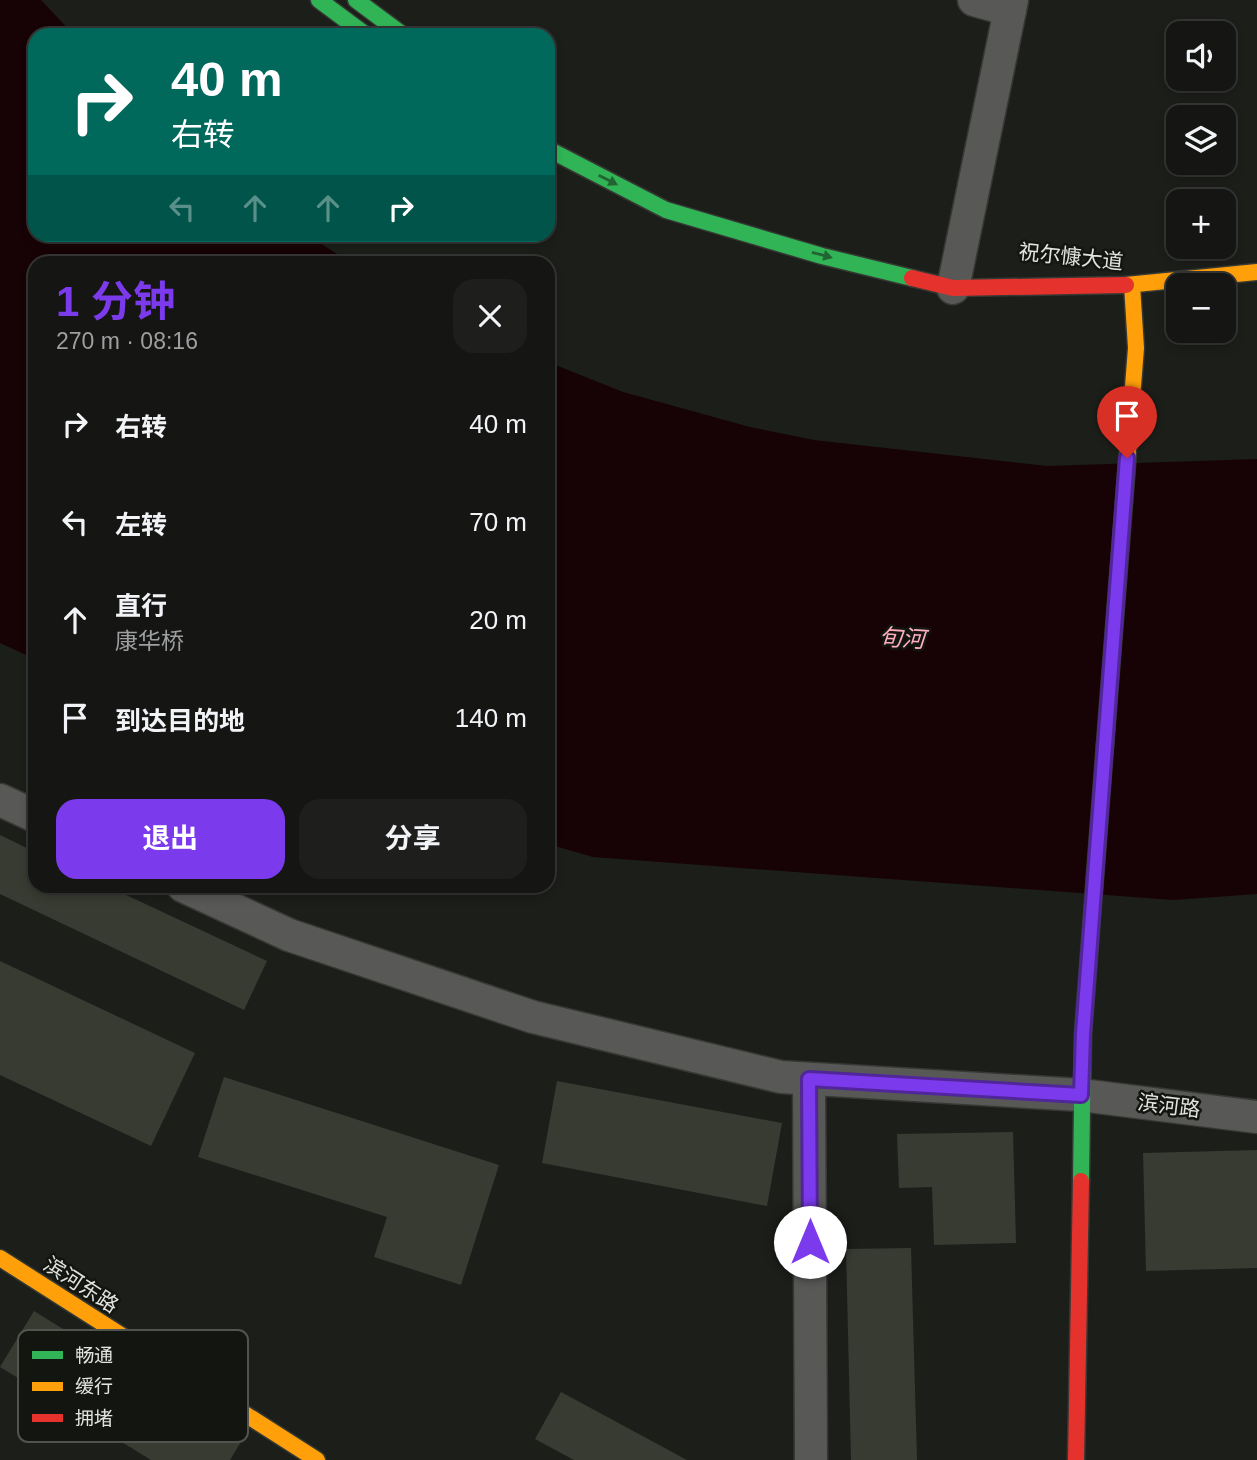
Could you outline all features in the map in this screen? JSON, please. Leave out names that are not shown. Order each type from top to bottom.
[{"type":"main road","points":[[319,0],[357,28]]},
{"type":"main road","points":[[356,0],[394,28]]},
{"type":"main road","name":"祝尔慷大道","points":[[555,153],[666,210],[822,256],[956,271],[1132,285]]},
{"type":"main road","name":"祝尔慷大道","points":[[997,271],[1132,285]]},
{"type":"main road","points":[[1076,1460],[1083,1034],[1136,348],[1132,285],[1257,272]]},
{"type":"main road","name":"滨河东路","points":[[0,1258],[113,1330]]},
{"type":"main road","name":"滨河东路","points":[[248,1416],[317,1460]]},
{"type":"street","points":[[956,271],[1011,5],[974,0]]},
{"type":"street","points":[[0,800],[28,813]]},
{"type":"street","name":"滨河路","points":[[198,893],[289,935],[533,1017],[781,1077],[1081,1095],[1257,1117]]},
{"type":"street","points":[[809,1079],[811,1460]]},
{"type":"water","points":[[0,0],[41,0],[67,28],[28,28],[28,242],[318,242],[340,256],[28,256],[28,656],[0,643]]},
{"type":"water","name":"旬河","points":[[555,365],[623,392],[750,427],[814,440],[1047,466],[1257,459],[1257,894],[1173,900],[593,857],[555,846]]},
{"type":"building","points":[[0,835],[28,849],[28,893],[122,893],[267,961],[244,1010],[0,894]]},
{"type":"building","points":[[0,961],[195,1053],[151,1146],[0,1075]]},
{"type":"building","points":[[224,1077],[499,1165],[461,1285],[374,1257],[387,1217],[198,1157]]},
{"type":"building","points":[[557,1081],[782,1123],[767,1206],[542,1163]]},
{"type":"building","points":[[1013,1132],[1016,1243],[934,1245],[932,1187],[899,1188],[897,1134]]},
{"type":"building","points":[[1257,1150],[1257,1268],[1146,1271],[1143,1153]]},
{"type":"building","points":[[911,1248],[917,1460],[851,1460],[846,1249]]},
{"type":"building","points":[[34,1311],[65,1330],[22,1330]]},
{"type":"building","points":[[18,1337],[18,1378],[0,1367]]},
{"type":"building","points":[[561,1392],[687,1460],[574,1460],[535,1439]]},
{"type":"building","points":[[122,1442],[241,1442],[230,1460],[151,1460]]},
{"type":"traffic: fast","points":[[319,0],[357,28]]},
{"type":"traffic: fast","points":[[356,0],[394,28]]},
{"type":"traffic: fast","points":[[555,153],[666,210],[822,256],[912,278]]},
{"type":"traffic: fast","points":[[1081,1181],[1083,1034],[1105,745]]},
{"type":"traffic: slow","points":[[1126,285],[1257,272]]},
{"type":"traffic: slow","points":[[1105,745],[1136,348],[1132,285]]},
{"type":"traffic: slow","points":[[0,1258],[113,1330]]},
{"type":"traffic: slow","points":[[248,1416],[317,1460]]},
{"type":"traffic: jam","points":[[912,278],[953,288],[1126,285]]},
{"type":"traffic: jam","points":[[1076,1460],[1081,1181]]},
{"type":"route","points":[[810,1242],[809,1079],[1081,1095],[1083,1034],[1127,458]]}]
